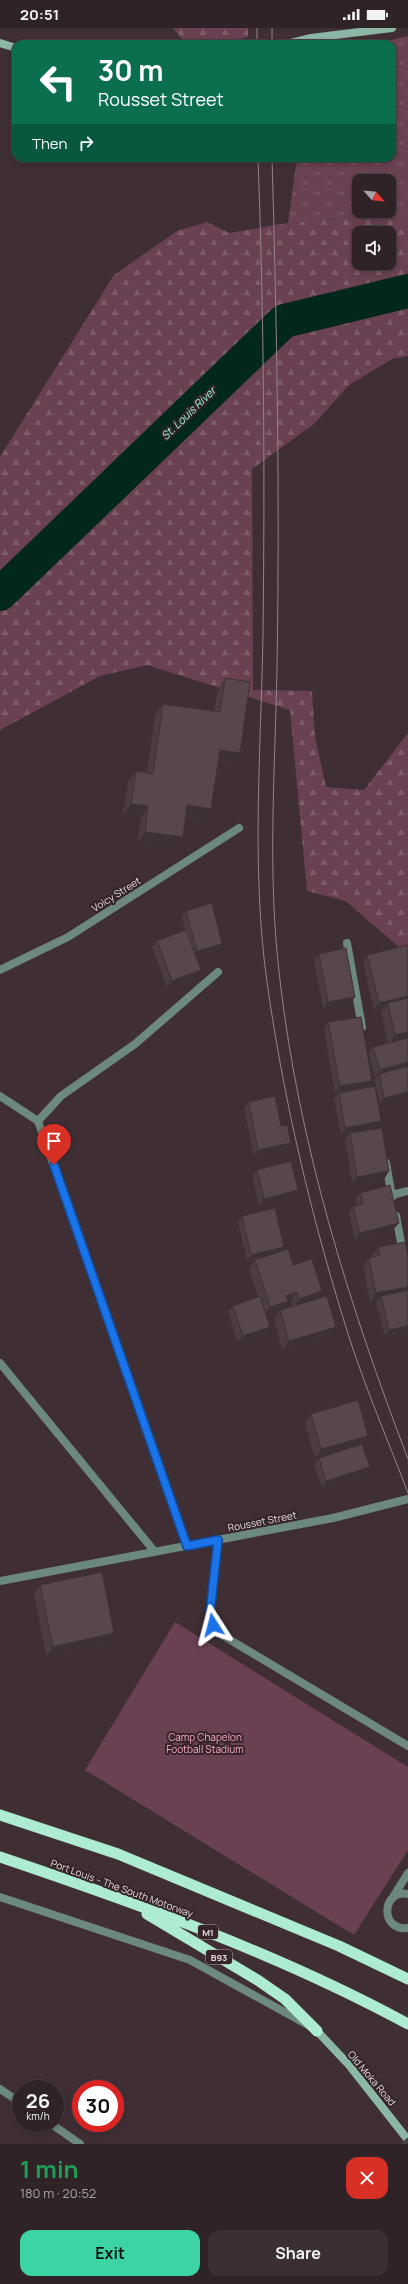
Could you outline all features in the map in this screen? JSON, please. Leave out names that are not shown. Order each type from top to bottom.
[{"type":"highway","points":[[0,1815],[118,1854],[339,1946],[408,1979]]},
{"type":"highway","name":"Port Louis – The South Motorway","points":[[0,1857],[112,1895],[219,1937],[352,1994],[408,2024]]},
{"type":"highway","name":"B93","points":[[112,1895],[285,1999],[317,2031]]},
{"type":"main road","points":[[303,40],[392,28]]},
{"type":"main road","points":[[0,43],[12,47]]},
{"type":"main road","name":"Old Moka Road","points":[[317,2031],[349,2065],[408,2140]]},
{"type":"street","name":"Volcy Street","points":[[0,970],[68,937],[239,828]]},
{"type":"street","points":[[347,943],[364,1038]]},
{"type":"street","points":[[38,1121],[61,1096],[135,1044],[218,972]]},
{"type":"street","points":[[0,1096],[38,1121],[187,1546]]},
{"type":"street","points":[[385,1156],[405,1265]]},
{"type":"street","points":[[393,1203],[408,1191]]},
{"type":"street","points":[[0,1363],[155,1552]]},
{"type":"street","name":"Rousset Street","points":[[0,1581],[333,1518],[408,1498]]},
{"type":"street","points":[[218,1540],[210,1613],[213,1625],[222,1635],[408,1746]]},
{"type":"street","points":[[408,1873],[387,1906],[388,1918],[395,1927],[408,1929]]},
{"type":"street","points":[[393,1897],[399,1894],[408,1894]]},
{"type":"street","points":[[0,1897],[190,1960],[317,2031]]},
{"type":"street","points":[[0,2089],[12,2097]]},
{"type":"street","points":[[63,2132],[80,2144]]},
{"type":"green space","points":[[173,28],[248,28],[248,37],[236,40],[183,40]]},
{"type":"green space","points":[[408,36],[408,214],[396,215],[396,174],[352,174],[352,218],[355,218],[288,223],[296,162],[396,162],[396,40],[392,40]]},
{"type":"green space","points":[[408,214],[408,356],[392,359],[349,385],[314,424],[252,469],[253,690],[312,691],[315,737],[326,787],[364,790],[408,733],[408,955],[346,901],[307,891],[290,710],[147,665],[100,676],[0,730],[0,457],[114,275],[177,231],[207,222],[229,233],[288,223],[355,218],[396,218],[396,215]]},
{"type":"green space","name":"Camp Chapelon Football Stadium","points":[[175,1622],[408,1767],[408,1850],[354,1935],[85,1770]]},
{"type":"building","points":[[225,678],[250,682],[240,753],[220,750],[211,809],[187,805],[183,837],[145,832],[148,806],[131,804],[136,771],[153,774],[163,704],[220,712]]},
{"type":"building","points":[[212,903],[222,944],[197,951],[186,911]]},
{"type":"building","points":[[186,930],[201,970],[172,981],[157,941]]},
{"type":"building","points":[[408,945],[408,996],[379,1003],[367,955]]},
{"type":"building","points":[[346,948],[355,997],[328,1002],[319,954]]},
{"type":"building","points":[[408,998],[408,1032],[395,1035],[388,1003]]},
{"type":"building","points":[[361,1017],[372,1081],[340,1086],[328,1022]]},
{"type":"building","points":[[408,1038],[408,1062],[380,1070],[373,1047]]},
{"type":"building","points":[[408,1066],[408,1092],[384,1098],[379,1074]]},
{"type":"building","points":[[375,1086],[381,1121],[345,1128],[339,1093]]},
{"type":"building","points":[[275,1096],[281,1126],[287,1125],[291,1143],[258,1150],[249,1102]]},
{"type":"building","points":[[382,1128],[389,1171],[357,1177],[350,1133]]},
{"type":"building","points":[[291,1161],[298,1190],[264,1199],[257,1170]]},
{"type":"building","points":[[390,1185],[399,1223],[360,1233],[353,1207],[363,1204],[360,1193]]},
{"type":"building","points":[[275,1208],[284,1247],[251,1255],[242,1216]]},
{"type":"building","points":[[405,1242],[408,1256],[408,1287],[376,1293],[369,1258],[380,1255],[378,1247]]},
{"type":"building","points":[[288,1249],[293,1265],[312,1259],[322,1291],[299,1299],[297,1292],[286,1296],[288,1301],[270,1307],[255,1260]]},
{"type":"building","points":[[408,1290],[408,1326],[389,1330],[381,1296]]},
{"type":"building","points":[[260,1296],[270,1327],[243,1336],[233,1306]]},
{"type":"building","points":[[327,1296],[336,1327],[289,1341],[280,1310]]},
{"type":"building","points":[[358,1400],[368,1436],[321,1449],[311,1414]]},
{"type":"building","points":[[362,1444],[370,1467],[326,1481],[319,1458]]},
{"type":"building","points":[[102,1572],[114,1633],[53,1647],[40,1585]]},
{"type":"building","points":[[408,2138],[408,2144],[400,2144]]},
{"type":"waterway","name":"St. Louis River","points":[[0,594],[284,321],[408,291]]},
{"type":"tram line","points":[[257,28],[257,40]]},
{"type":"tram line","points":[[272,28],[272,40]]},
{"type":"tram line","points":[[258,162],[262,277],[264,456],[263,635],[258,809],[259,896],[262,939],[267,982],[282,1073],[312,1208],[350,1340],[408,1493]]},
{"type":"tram line","points":[[272,162],[277,350],[278,477],[277,669],[273,863],[276,941],[280,980],[300,1103],[313,1163],[329,1224],[366,1342],[408,1459]]},
{"type":"route","points":[[54,1165],[187,1546],[218,1540],[210,1613],[213,1625]]}]
